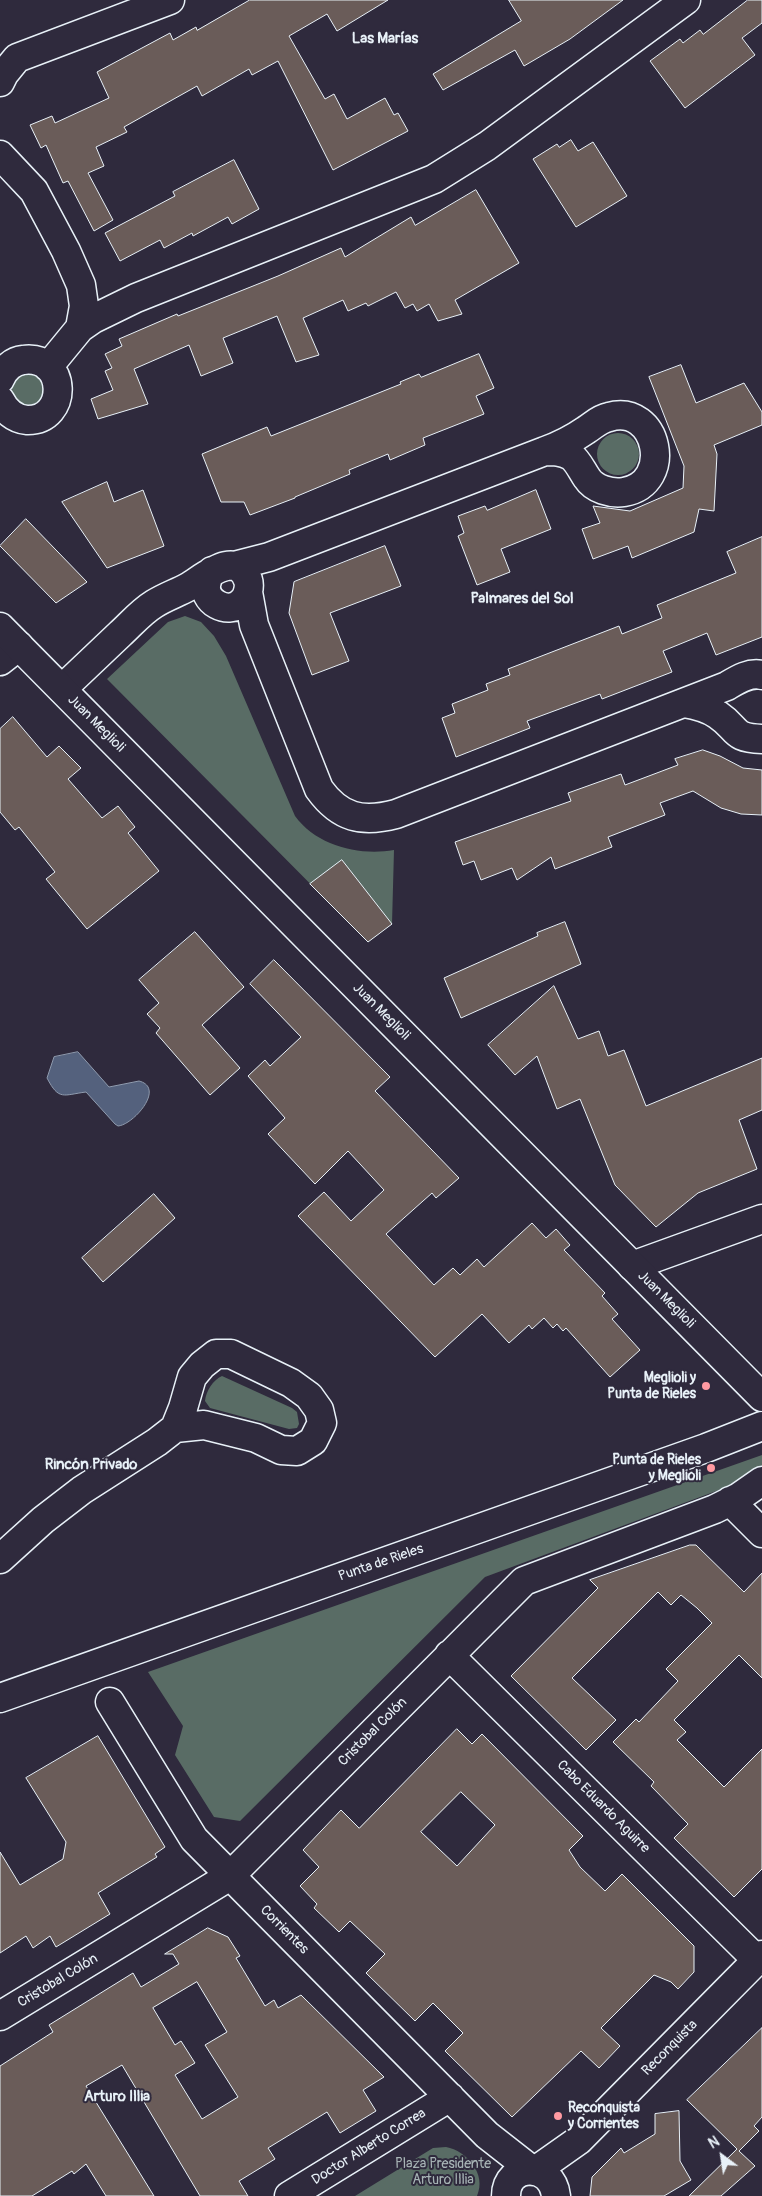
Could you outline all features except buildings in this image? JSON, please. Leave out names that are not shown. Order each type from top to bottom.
[{"type":"street","points":[[0,82],[8,61],[170,0]]},
{"type":"street","points":[[48,367],[80,328],[93,318],[136,298],[434,179],[487,146],[686,0]]},
{"type":"street","points":[[2,160],[34,192],[66,251],[81,285],[84,306],[80,328]]},
{"type":"street","points":[[1,375],[10,366],[19,361],[29,359],[39,361],[54,374],[58,392],[56,401],[44,415],[27,420],[17,418],[3,410]]},
{"type":"street","points":[[62,690],[143,612],[162,599],[179,592],[231,586],[269,557],[545,451]]},
{"type":"street","points":[[231,586],[254,625],[319,789],[327,801],[339,811],[352,817],[367,820],[396,814],[684,703],[726,686],[742,677],[762,675]]},
{"type":"street","name":"Juan Meglioli","points":[[0,627],[10,654],[62,690],[632,1266],[757,1385]]},
{"type":"street","points":[[684,703],[696,704],[717,714],[726,721],[733,731],[747,738],[762,739]]},
{"type":"street","points":[[632,1266],[762,1219]]},
{"type":"street","points":[[0,1559],[43,1520],[82,1490],[157,1442],[175,1428],[192,1377],[202,1365],[216,1354],[231,1354],[291,1383],[309,1396],[319,1410],[322,1423],[313,1441],[297,1451],[281,1450],[256,1438],[204,1425],[175,1428]]},
{"type":"street","name":"Punta de Rieles","points":[[0,1698],[706,1448],[762,1426]]},
{"type":"street","name":"Cristobal Colón","points":[[0,2016],[230,1876],[524,1581],[706,1513],[762,1481]]},
{"type":"street","points":[[730,1501],[762,1533]]},
{"type":"street","name":"Cabo Eduardo Aguirre","points":[[449,1655],[760,1957]]},
{"type":"street","name":"Corrientes","points":[[110,1702],[194,1840],[487,2135],[521,2180],[548,2177],[555,2192]]},
{"type":"street","name":"Reconquista","points":[[521,2180],[579,2140],[760,1957]]},
{"type":"street","name":"Doctor Alberto Correa","points":[[289,2196],[450,2097]]},
{"type":"street","name":"Reconquista","points":[[555,2192],[579,2140]]},
{"type":"green space","points":[[28,373],[39,378],[44,389],[39,400],[28,405],[17,400],[12,389],[17,378]]},
{"type":"green space","points":[[622,433],[630,436],[636,442],[639,454],[636,466],[630,472],[614,475],[606,472],[600,466],[597,450],[600,442],[606,436]]},
{"type":"green space","points":[[185,616],[201,622],[214,636],[226,656],[295,816],[315,835],[327,842],[353,850],[394,850],[392,924],[368,942],[107,679],[168,622]]},
{"type":"green space","points":[[222,1376],[292,1408],[297,1412],[299,1424],[297,1428],[289,1429],[210,1408],[205,1401],[207,1393],[210,1386]]},
{"type":"green space","points":[[762,1455],[762,1472],[754,1477],[485,1577],[240,1821],[214,1817],[175,1755],[183,1726],[148,1672]]},
{"type":"green space","name":"Plaza Presidente Arturo Illia","points":[[446,2147],[461,2153],[473,2165],[479,2180],[477,2196],[355,2196],[433,2148]]},
{"type":"water","points":[[78,1052],[109,1087],[139,1081],[146,1085],[149,1091],[148,1098],[144,1106],[131,1120],[118,1126],[86,1092],[62,1095],[51,1085],[47,1078],[54,1057]]},
{"type":"place","name":"Meglioli y Punta de Rieles","points":[[706,1386]]},
{"type":"place","name":"Punta de Rieles y Meglioli","points":[[711,1468]]},
{"type":"place","name":"Reconquista y Corrientes","points":[[558,2116]]},
{"type":"district","name":"Las Marías","points":[[385,39]]},
{"type":"district","name":"Palmares del Sol","points":[[522,599]]},
{"type":"district","name":"Rincón Privado","points":[[91,1465]]},
{"type":"district","name":"Arturo Illia","points":[[117,2097]]}]
